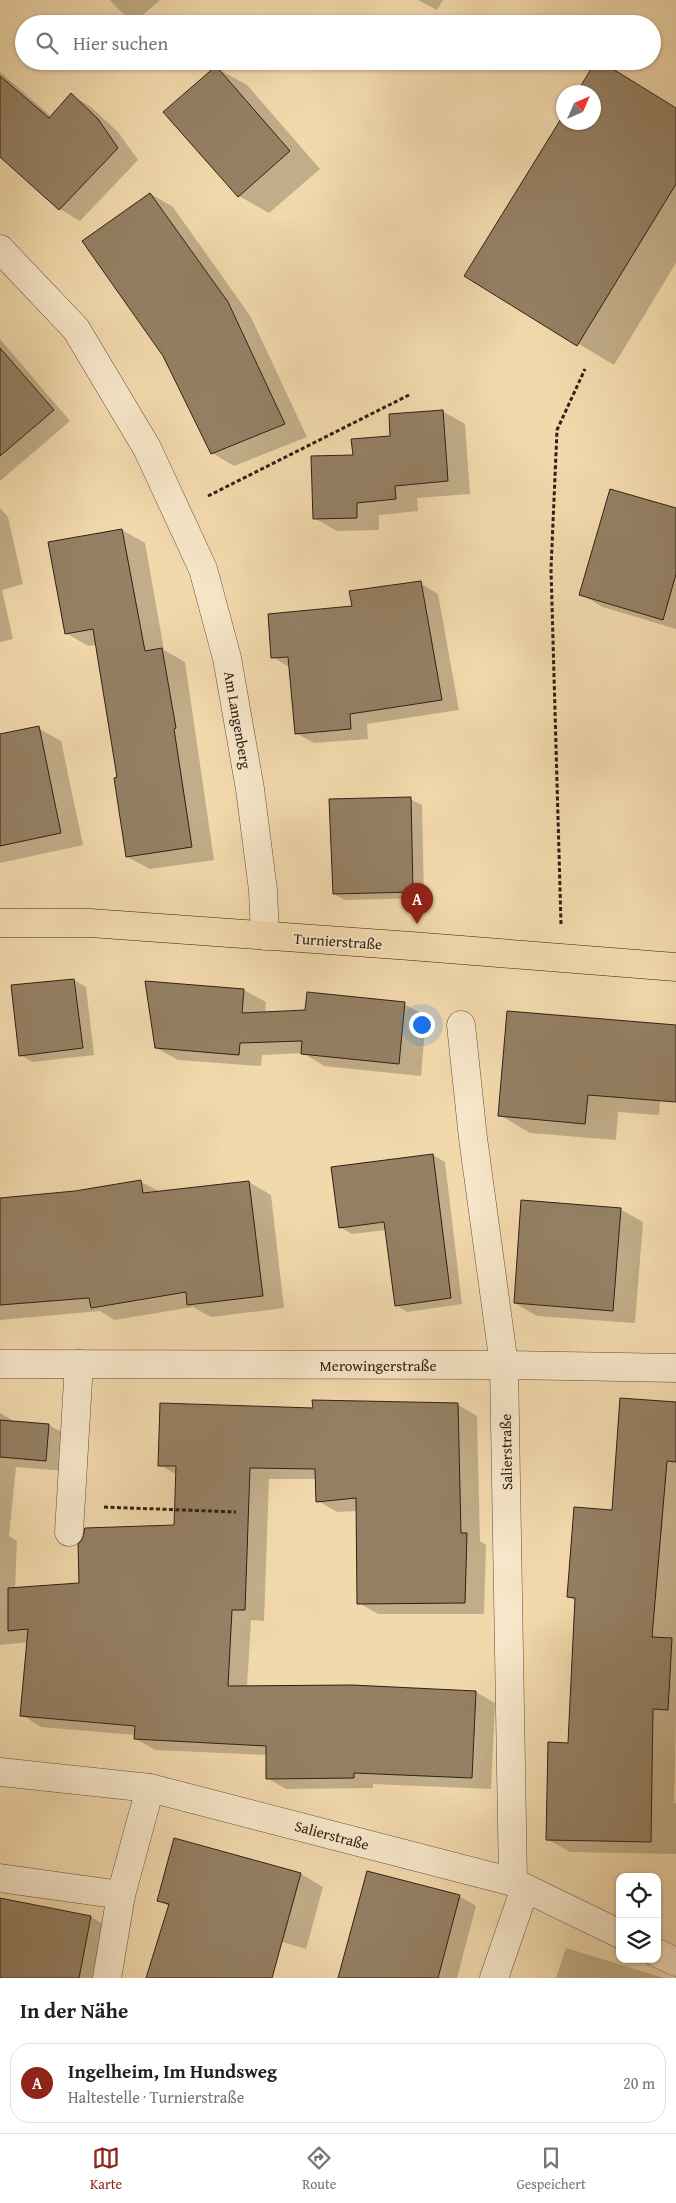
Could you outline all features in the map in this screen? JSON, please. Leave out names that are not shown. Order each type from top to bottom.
[{"type":"main road","name":"Turnierstraße","points":[[0,923],[90,923],[563,957],[676,967]]},
{"type":"street","name":"Am Langenberg","points":[[0,249],[76,329],[147,448],[203,569],[227,658],[250,789],[263,890],[265,936]]},
{"type":"street","name":"Salierstraße","points":[[461,1025],[473,1138],[504,1365],[519,1885],[494,1978]]},
{"type":"street","name":"Merowingerstraße","points":[[0,1364],[504,1365],[676,1368]]},
{"type":"street","points":[[70,1519],[79,1364]]},
{"type":"street","name":"Salierstraße","points":[[0,1772],[150,1788],[519,1885],[616,1932]]},
{"type":"street","points":[[107,1978],[120,1895],[150,1788]]},
{"type":"street","points":[[0,1878],[120,1895]]},
{"type":"street","points":[[661,1955],[676,1962]]},
{"type":"path","points":[[563,957],[551,568],[557,430],[585,369]]},
{"type":"path","points":[[176,512],[409,395]]},
{"type":"path","points":[[70,1519],[236,1512]]},
{"type":"building","points":[[211,70],[219,70],[290,151],[238,197],[163,112]]},
{"type":"building","points":[[590,70],[615,70],[676,108],[676,184],[577,346],[464,276],[556,127],[556,130],[601,130],[601,85],[581,85]]},
{"type":"building","points":[[0,76],[49,118],[71,93],[98,119],[118,148],[59,210],[0,157]]},
{"type":"building","points":[[150,193],[228,302],[285,424],[211,454],[163,356],[82,241]]},
{"type":"building","points":[[0,348],[54,410],[0,456]]},
{"type":"building","points":[[443,410],[448,481],[395,486],[396,499],[357,503],[357,518],[313,519],[311,456],[353,455],[351,439],[390,436],[389,414]]},
{"type":"building","points":[[610,489],[676,508],[676,574],[663,620],[579,595]]},
{"type":"building","points":[[122,529],[145,651],[162,648],[176,728],[174,729],[192,847],[126,857],[114,778],[117,777],[93,629],[65,634],[48,542]]},
{"type":"building","points":[[421,581],[442,700],[350,714],[351,729],[295,734],[288,657],[271,658],[268,614],[352,606],[349,591]]},
{"type":"building","points":[[39,726],[61,833],[0,846],[0,734]]},
{"type":"building","points":[[411,797],[413,892],[333,894],[329,799]]},
{"type":"building","points":[[74,979],[83,1048],[19,1056],[11,985]]},
{"type":"building","points":[[145,981],[244,989],[242,1013],[305,1010],[307,992],[405,1002],[399,1064],[301,1054],[302,1041],[240,1043],[239,1055],[155,1048]]},
{"type":"building","points":[[507,1011],[676,1025],[676,1102],[588,1095],[585,1124],[498,1116]]},
{"type":"building","points":[[433,1154],[451,1298],[395,1306],[384,1222],[339,1228],[331,1167]]},
{"type":"building","points":[[141,1180],[143,1193],[249,1181],[263,1296],[187,1305],[186,1292],[91,1308],[89,1298],[0,1305],[0,1198],[75,1191]]},
{"type":"building","points":[[521,1200],[621,1208],[613,1311],[514,1303]]},
{"type":"building","points":[[620,1398],[676,1402],[676,1462],[667,1461],[652,1637],[672,1638],[668,1710],[653,1709],[651,1842],[546,1840],[548,1742],[568,1743],[575,1598],[567,1597],[574,1507],[612,1510]]},
{"type":"building","points":[[312,1400],[458,1403],[461,1533],[467,1533],[465,1603],[357,1604],[356,1498],[316,1502],[315,1469],[250,1468],[245,1610],[232,1610],[228,1686],[352,1685],[476,1691],[472,1778],[354,1773],[354,1778],[266,1779],[266,1746],[134,1739],[135,1726],[20,1716],[28,1629],[8,1631],[8,1588],[79,1583],[78,1544],[82,1540],[85,1528],[174,1525],[176,1466],[158,1466],[160,1403],[313,1408]]},
{"type":"building","points":[[0,1420],[49,1424],[46,1461],[0,1457]]},
{"type":"building","points":[[174,1838],[301,1873],[272,1978],[146,1978],[169,1904],[157,1901]]},
{"type":"building","points":[[367,1871],[460,1895],[438,1978],[338,1978]]},
{"type":"building","points":[[0,1898],[91,1916],[79,1978],[0,1978]]},
{"type":"place","name":"Ingelheim, Im Hundsweg","points":[[417,924]]}]
